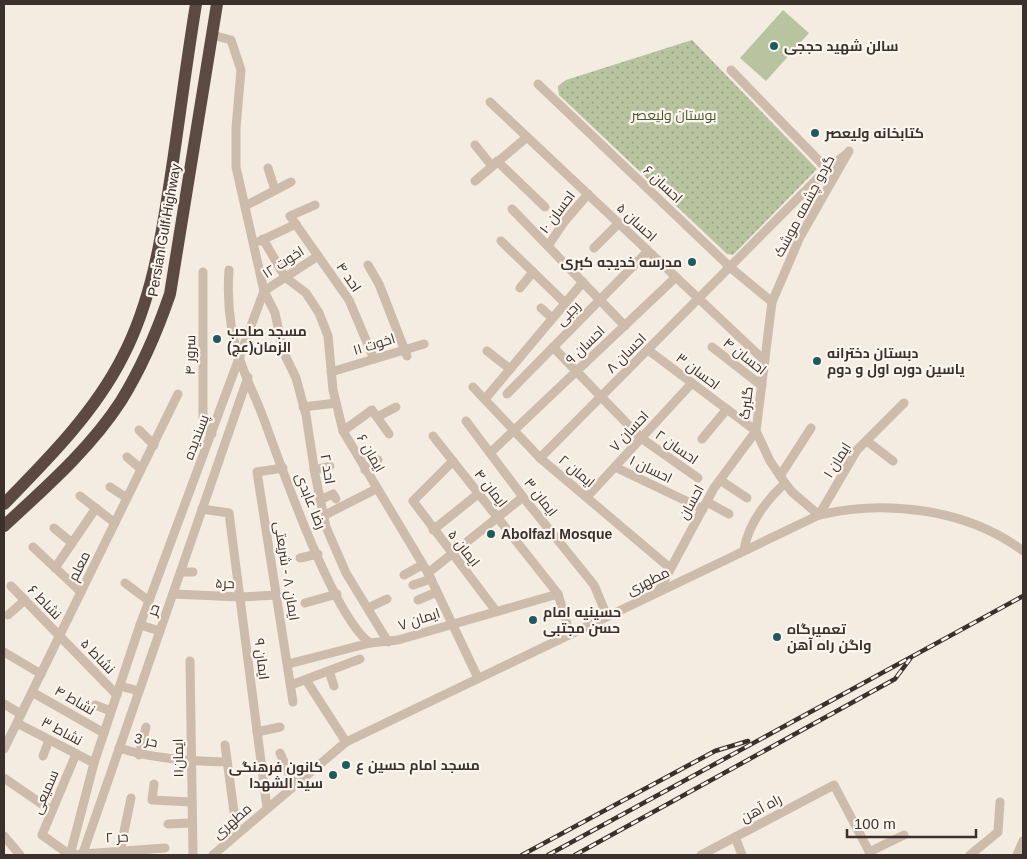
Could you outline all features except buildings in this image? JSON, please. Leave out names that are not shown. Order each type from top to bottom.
[{"type":"highway","name":"Persian Gulf Highway","points":[[4,504],[50,456],[103,390],[122,358],[138,324],[159,247],[196,4]]},
{"type":"highway","name":"Persian Gulf Highway","points":[[4,526],[96,434],[120,402],[157,333],[170,294],[217,4]]},
{"type":"street","points":[[212,35],[231,40],[240,62],[236,167],[264,291]]},
{"type":"street","points":[[731,70],[827,169]]},
{"type":"street","name":"احسان ۶","points":[[538,84],[731,268],[772,302]]},
{"type":"street","name":"احسان ۵","points":[[490,102],[765,361]]},
{"type":"street","points":[[474,181],[527,137]]},
{"type":"street","points":[[475,145],[545,207]]},
{"type":"street","name":"احسان ۸","points":[[540,458],[731,268],[827,169],[849,151]]},
{"type":"street","name":"گردو چشمه موشک","points":[[772,302],[800,237],[849,151]]},
{"type":"street","points":[[268,168],[275,190]]},
{"type":"street","points":[[245,206],[291,182]]},
{"type":"street","name":"احسان ۱۰","points":[[548,246],[564,222],[588,194]]},
{"type":"street","points":[[254,244],[315,205]]},
{"type":"street","points":[[512,209],[625,326]]},
{"type":"street","name":"احد ۴","points":[[293,220],[349,300],[374,359]]},
{"type":"street","points":[[594,248],[619,223]]},
{"type":"street","name":"ایمان ۶","points":[[263,239],[285,277],[306,293],[320,313],[328,336],[331,372],[343,431],[427,572],[478,678]]},
{"type":"street","points":[[501,242],[565,302]]},
{"type":"street","name":"رجبی","points":[[507,394],[648,251]]},
{"type":"street","name":"اخوت ۱۲","points":[[264,291],[318,256]]},
{"type":"street","points":[[368,264],[379,284],[406,353]]},
{"type":"street","name":"رضا عابدی","points":[[229,270],[228,288],[231,323],[240,361],[318,554],[360,636],[370,643]]},
{"type":"street","name":"سرور ۴","points":[[204,272],[203,424],[212,434]]},
{"type":"street","points":[[520,288],[534,272]]},
{"type":"street","name":"احسان ۹","points":[[490,453],[676,277]]},
{"type":"street","name":"رجبی","points":[[485,399],[583,282]]},
{"type":"street","name":"پسندیده","points":[[70,855],[94,763],[140,625],[240,361],[264,291]]},
{"type":"street","name":"احد ۲","points":[[264,291],[275,313],[283,352],[296,378],[323,516],[346,573],[388,642]]},
{"type":"street","name":"گلبرگ","points":[[772,302],[756,431],[770,461],[783,480],[792,492],[819,515]]},
{"type":"street","points":[[541,308],[552,318]]},
{"type":"street","name":"اخوت ۱۱","points":[[331,372],[374,359],[406,353],[424,344]]},
{"type":"street","name":"احسان ۴","points":[[712,346],[762,386]]},
{"type":"street","name":"احسان ۲","points":[[553,347],[641,438],[698,478]]},
{"type":"street","name":"احسان ۳","points":[[648,350],[756,431]]},
{"type":"street","points":[[487,351],[510,369]]},
{"type":"street","name":"حر","points":[[83,853],[248,377]]},
{"type":"street","name":"احسان ۷","points":[[587,497],[692,383]]},
{"type":"street","name":"ایمان ۲","points":[[473,386],[540,458],[670,568]]},
{"type":"street","name":"معلم","points":[[4,749],[178,394]]},
{"type":"street","points":[[303,407],[336,403]]},
{"type":"street","name":"ایمان ۱","points":[[819,515],[857,450],[904,403]]},
{"type":"street","points":[[377,416],[396,407]]},
{"type":"street","points":[[343,431],[372,410],[390,434]]},
{"type":"street","points":[[702,438],[727,410]]},
{"type":"street","name":"ایمان ۳","points":[[466,421],[523,498],[594,585],[607,616]]},
{"type":"street","points":[[744,550],[746,538],[760,511],[783,480],[811,428]]},
{"type":"street","points":[[139,430],[154,445]]},
{"type":"street","name":"احسان","points":[[658,592],[720,480],[756,431]]},
{"type":"street","name":"ایمان ۴","points":[[433,436],[558,594],[570,634]]},
{"type":"street","points":[[867,441],[893,461]]},
{"type":"street","points":[[127,457],[141,469]]},
{"type":"street","points":[[365,470],[378,460]]},
{"type":"street","name":"ایمان ۵","points":[[453,461],[413,502],[496,611]]},
{"type":"street","points":[[314,470],[330,466]]},
{"type":"street","name":"احسان ۱","points":[[615,467],[705,506],[729,514]]},
{"type":"street","name":"ایمان ۸ - شریعتی","points":[[283,468],[257,472],[293,702]]},
{"type":"street","points":[[720,480],[747,498]]},
{"type":"street","points":[[110,487],[127,498]]},
{"type":"street","points":[[323,516],[376,489]]},
{"type":"street","points":[[320,500],[333,494],[336,499]]},
{"type":"street","points":[[433,530],[478,494]]},
{"type":"street","points":[[80,496],[115,523]]},
{"type":"street","points":[[413,585],[427,572],[523,498]]},
{"type":"street","name":"مطهری","points":[[213,855],[346,742],[819,515],[868,506],[912,510],[950,517],[979,526],[1004,537],[1023,551]]},
{"type":"street","points":[[55,568],[96,508]]},
{"type":"street","name":"ایمان ۹","points":[[202,509],[229,513],[267,808]]},
{"type":"street","points":[[54,528],[72,543]]},
{"type":"street","points":[[33,547],[81,592]]},
{"type":"street","points":[[300,558],[318,554]]},
{"type":"street","points":[[180,572],[193,572]]},
{"type":"street","points":[[404,575],[427,572]]},
{"type":"street","points":[[125,583],[149,601]]},
{"type":"street","name":"نشاط ۶","points":[[11,586],[59,636]]},
{"type":"street","points":[[418,600],[437,592]]},
{"type":"street","name":"حر۵","points":[[173,594],[240,598],[277,594]]},
{"type":"street","points":[[305,603],[337,594]]},
{"type":"street","name":"ایمان ۷","points":[[288,664],[370,643],[388,642],[558,594]]},
{"type":"street","points":[[368,608],[387,599]]},
{"type":"street","points":[[8,615],[25,600]]},
{"type":"street","points":[[140,625],[160,631]]},
{"type":"street","name":"نشاط ۵","points":[[59,636],[118,691]]},
{"type":"street","points":[[4,652],[41,674]]},
{"type":"street","points":[[291,685],[360,659]]},
{"type":"street","name":"ایمان۱۱","points":[[190,661],[193,855]]},
{"type":"street","points":[[329,671],[334,686]]},
{"type":"street","points":[[306,680],[346,742]]},
{"type":"street","points":[[118,691],[139,691]]},
{"type":"street","name":"نشاط ۴","points":[[32,692],[104,733]]},
{"type":"street","points":[[4,704],[21,714]]},
{"type":"street","points":[[95,705],[111,711]]},
{"type":"street","name":"نشاط ۳","points":[[16,723],[94,763]]},
{"type":"street","points":[[139,755],[146,727]]},
{"type":"street","points":[[257,732],[280,727]]},
{"type":"street","points":[[43,756],[49,740]]},
{"type":"street","points":[[225,745],[237,834]]},
{"type":"street","name":"حر 3","points":[[120,748],[139,755],[191,762],[226,762]]},
{"type":"street","points":[[280,753],[294,785]]},
{"type":"street","name":"سمیعی","points":[[70,855],[42,836],[76,754]]},
{"type":"street","points":[[4,778],[52,810]]},
{"type":"street","points":[[154,784],[152,800],[192,802]]},
{"type":"street","name":"راه آهن","points":[[702,855],[834,785],[866,852]]},
{"type":"street","points":[[120,851],[130,826],[131,798]]},
{"type":"street","points":[[970,855],[998,832],[1000,802]]},
{"type":"street","points":[[168,824],[192,823]]},
{"type":"street","points":[[866,852],[904,835]]},
{"type":"street","points":[[4,836],[20,855]]},
{"type":"street","points":[[735,837],[742,855]]},
{"type":"street","points":[[1017,855],[1023,841]]},
{"type":"street","name":"حر ۲","points":[[70,855],[165,848]]},
{"type":"green space","name":"سالن شهید حججی","points":[[783,10],[809,33],[766,81],[740,58]]},
{"type":"green space","name":"بوستان ولیعصر","points":[[692,40],[817,169],[733,255],[727,254],[559,95],[558,86],[566,80]]},
{"type":"railway","points":[[548,855],[1023,596]]},
{"type":"railway","points":[[575,855],[895,679],[910,659]]},
{"type":"railway","points":[[522,855],[715,751],[748,741]]},
{"type":"place","name":"سالن شهید حججی","points":[[774,46]]},
{"type":"place","name":"کتابخانه ولیعصر","points":[[815,133]]},
{"type":"place","name":"مدرسه خدیجه کبری","points":[[692,262]]},
{"type":"place","name":"مسجد صاحب الزمان(عج)","points":[[217,339]]},
{"type":"place","name":"دبستان دخترانه یاسین دوره اول و دوم","points":[[817,361]]},
{"type":"place","name":"Abolfazl Mosque","points":[[491,534]]},
{"type":"place","name":"حسینیه امام حسن مجتبی","points":[[533,620]]},
{"type":"place","name":"تعمیرگاه واگن راه آهن","points":[[777,637]]},
{"type":"place","name":"مسجد امام حسین ع","points":[[346,765]]},
{"type":"place","name":"کانون فرهنگی سید الشهدا","points":[[333,775]]}]
